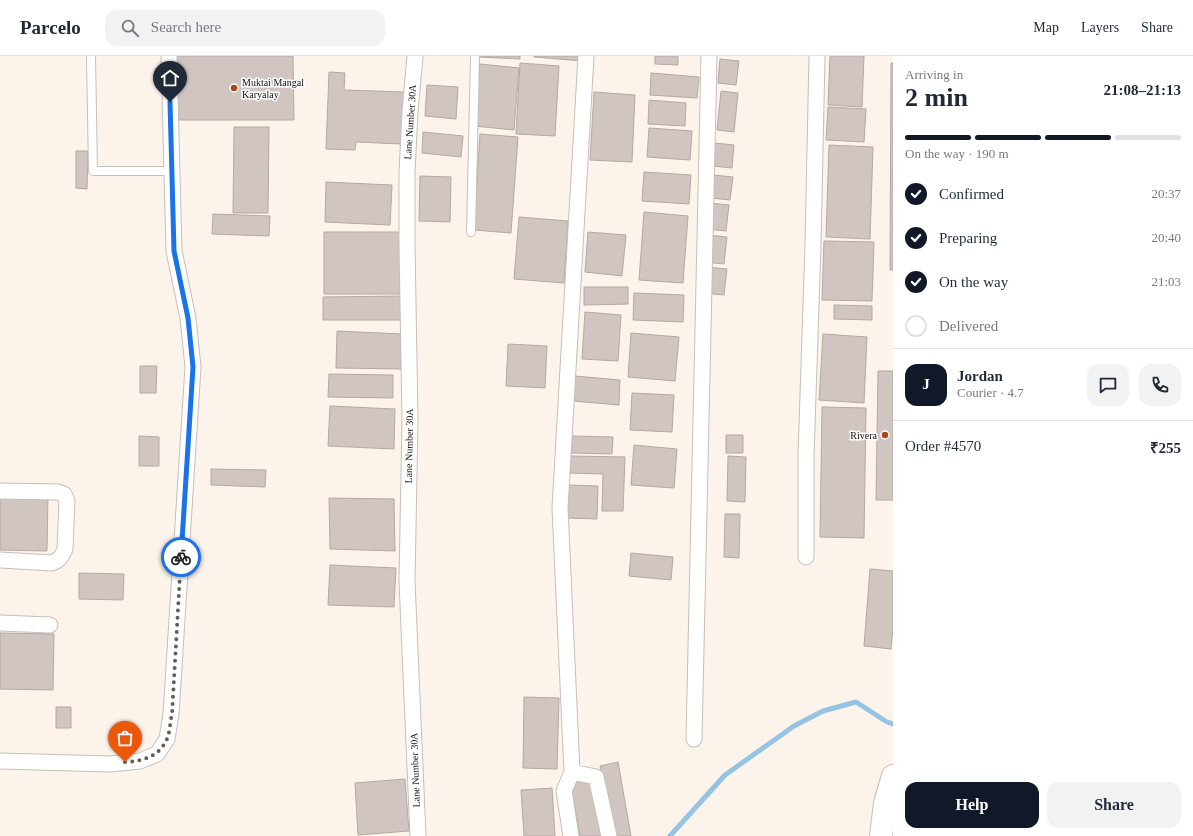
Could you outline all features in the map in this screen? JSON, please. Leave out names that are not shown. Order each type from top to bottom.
[{"type":"street","points":[[0,761],[110,764],[140,761],[157,754],[167,739],[172,714],[193,367],[188,318],[174,251],[169,56]]},
{"type":"street","name":"Lane Number 30A","points":[[415,56],[407,172],[410,420],[407,581],[418,836]]},
{"type":"street","points":[[571,836],[564,791],[572,772],[560,508],[586,56]]},
{"type":"street","points":[[694,739],[709,56]]},
{"type":"street","points":[[806,557],[806,456],[817,56]]},
{"type":"street","points":[[0,491],[58,492],[64,494],[67,501],[65,549],[63,556],[58,561],[52,563],[0,560]]},
{"type":"street","points":[[0,622],[50,625]]},
{"type":"street","points":[[572,772],[596,777],[609,836]]},
{"type":"street","points":[[881,836],[885,803],[893,777]]},
{"type":"lane","points":[[91,56],[93,171],[172,170]]},
{"type":"lane","points":[[471,232],[475,56]]},
{"type":"building","name":"Muktai Mangal Karyalay","points":[[173,56],[293,56],[294,120],[176,120]]},
{"type":"building","points":[[520,56],[520,59],[479,57]]},
{"type":"building","points":[[582,56],[582,61],[534,57]]},
{"type":"building","points":[[655,56],[678,56],[678,65],[655,64]]},
{"type":"building","points":[[830,56],[864,56],[862,107],[828,105]]},
{"type":"building","points":[[720,59],[739,61],[736,85],[718,83]]},
{"type":"building","points":[[520,63],[559,66],[555,136],[516,134]]},
{"type":"building","points":[[891,63],[893,63],[893,270],[890,270]]},
{"type":"building","points":[[480,64],[519,68],[514,130],[474,126]]},
{"type":"building","points":[[329,72],[345,73],[344,90],[404,92],[402,144],[356,142],[355,150],[326,149]]},
{"type":"building","points":[[651,73],[699,77],[697,98],[650,95]]},
{"type":"building","points":[[427,85],[458,87],[456,119],[425,116]]},
{"type":"building","points":[[721,91],[738,93],[734,132],[717,130]]},
{"type":"building","points":[[594,92],[635,95],[632,162],[590,160]]},
{"type":"building","points":[[649,100],[686,103],[685,126],[648,124]]},
{"type":"building","points":[[828,107],[866,109],[864,142],[826,140]]},
{"type":"building","points":[[234,127],[269,127],[268,213],[233,213]]},
{"type":"building","points":[[649,128],[692,131],[690,160],[647,157]]},
{"type":"building","points":[[423,132],[463,136],[461,157],[422,153]]},
{"type":"building","points":[[480,134],[518,137],[511,233],[474,230]]},
{"type":"building","points":[[715,143],[734,145],[732,168],[713,166]]},
{"type":"building","points":[[829,145],[873,147],[870,239],[826,237]]},
{"type":"building","points":[[76,151],[88,151],[87,189],[76,188]]},
{"type":"building","points":[[644,172],[691,175],[689,204],[642,201]]},
{"type":"building","points":[[713,175],[733,177],[730,200],[711,198]]},
{"type":"building","points":[[420,176],[451,177],[450,222],[419,221]]},
{"type":"building","points":[[326,182],[392,185],[390,225],[325,222]]},
{"type":"building","points":[[710,203],[729,205],[726,231],[707,229]]},
{"type":"building","points":[[644,212],[688,216],[683,283],[639,280]]},
{"type":"building","points":[[213,214],[270,216],[269,236],[212,234]]},
{"type":"building","points":[[519,217],[568,221],[564,283],[514,279]]},
{"type":"building","points":[[324,232],[402,232],[401,294],[324,294]]},
{"type":"building","points":[[588,232],[626,235],[622,276],[585,272]]},
{"type":"building","points":[[708,235],[727,237],[724,264],[705,262]]},
{"type":"building","points":[[824,241],[874,242],[872,301],[822,300]]},
{"type":"building","points":[[707,267],[727,269],[724,295],[704,293]]},
{"type":"building","points":[[584,287],[628,287],[628,304],[584,305]]},
{"type":"building","points":[[634,293],[684,295],[683,322],[633,320]]},
{"type":"building","points":[[402,296],[402,320],[323,320],[323,297]]},
{"type":"building","points":[[834,305],[872,306],[872,320],[834,319]]},
{"type":"building","points":[[585,312],[621,315],[618,361],[582,359]]},
{"type":"building","points":[[337,331],[402,334],[401,369],[336,368]]},
{"type":"building","points":[[631,333],[679,337],[675,381],[628,377]]},
{"type":"building","points":[[823,334],[867,337],[864,403],[819,400]]},
{"type":"building","points":[[508,344],[547,346],[545,388],[506,386]]},
{"type":"building","points":[[140,366],[157,366],[156,393],[140,393]]},
{"type":"building","name":"Rivera","points":[[878,371],[893,371],[893,500],[876,500]]},
{"type":"building","points":[[329,374],[393,375],[393,398],[328,397]]},
{"type":"building","points":[[575,376],[620,380],[619,405],[573,401]]},
{"type":"building","points":[[632,393],[674,395],[672,432],[630,430]]},
{"type":"building","points":[[330,406],[395,409],[394,449],[328,446]]},
{"type":"building","points":[[822,407],[866,408],[864,538],[820,537]]},
{"type":"building","points":[[726,435],[743,435],[743,453],[726,453]]},
{"type":"building","points":[[139,436],[159,437],[159,466],[139,466]]},
{"type":"building","points":[[571,436],[613,437],[612,454],[571,453]]},
{"type":"building","points":[[634,445],[677,449],[674,488],[631,485]]},
{"type":"building","points":[[570,456],[625,457],[623,511],[602,511],[603,474],[570,473]]},
{"type":"building","points":[[728,456],[746,457],[745,502],[727,501]]},
{"type":"building","points":[[211,469],[266,470],[265,487],[211,485]]},
{"type":"building","points":[[568,485],[598,486],[597,519],[567,518]]},
{"type":"building","points":[[0,494],[48,495],[47,551],[0,550]]},
{"type":"building","points":[[329,498],[394,499],[395,551],[330,549]]},
{"type":"building","points":[[725,514],[740,514],[739,558],[724,557]]},
{"type":"building","points":[[631,553],[673,557],[671,580],[629,576]]},
{"type":"building","points":[[330,565],[396,568],[394,607],[328,605]]},
{"type":"building","points":[[870,569],[893,571],[893,627],[891,649],[864,646]]},
{"type":"building","points":[[79,573],[124,574],[123,600],[79,599]]},
{"type":"building","points":[[0,633],[54,634],[53,690],[0,689]]},
{"type":"building","points":[[524,697],[559,698],[557,769],[523,768]]},
{"type":"building","points":[[56,707],[71,707],[71,728],[56,728]]},
{"type":"building","points":[[618,762],[631,836],[612,836],[600,766]]},
{"type":"building","points":[[592,778],[603,836],[580,836],[570,782]]},
{"type":"building","points":[[405,779],[409,831],[358,835],[355,783]]},
{"type":"building","points":[[552,788],[555,836],[524,836],[521,790]]},
{"type":"waterway","points":[[670,836],[725,775],[794,726],[823,711],[856,702],[887,722],[893,724]]},
{"type":"way so far","points":[[125,762],[140,761],[157,754],[167,739],[172,714],[181,557]]},
{"type":"place","name":"Muktai Mangal Karyalay","points":[[234,88]]},
{"type":"place","name":"Rivera","points":[[885,435]]},
{"type":"route","points":[[170,102],[174,251],[188,318],[193,367],[181,557]]}]
